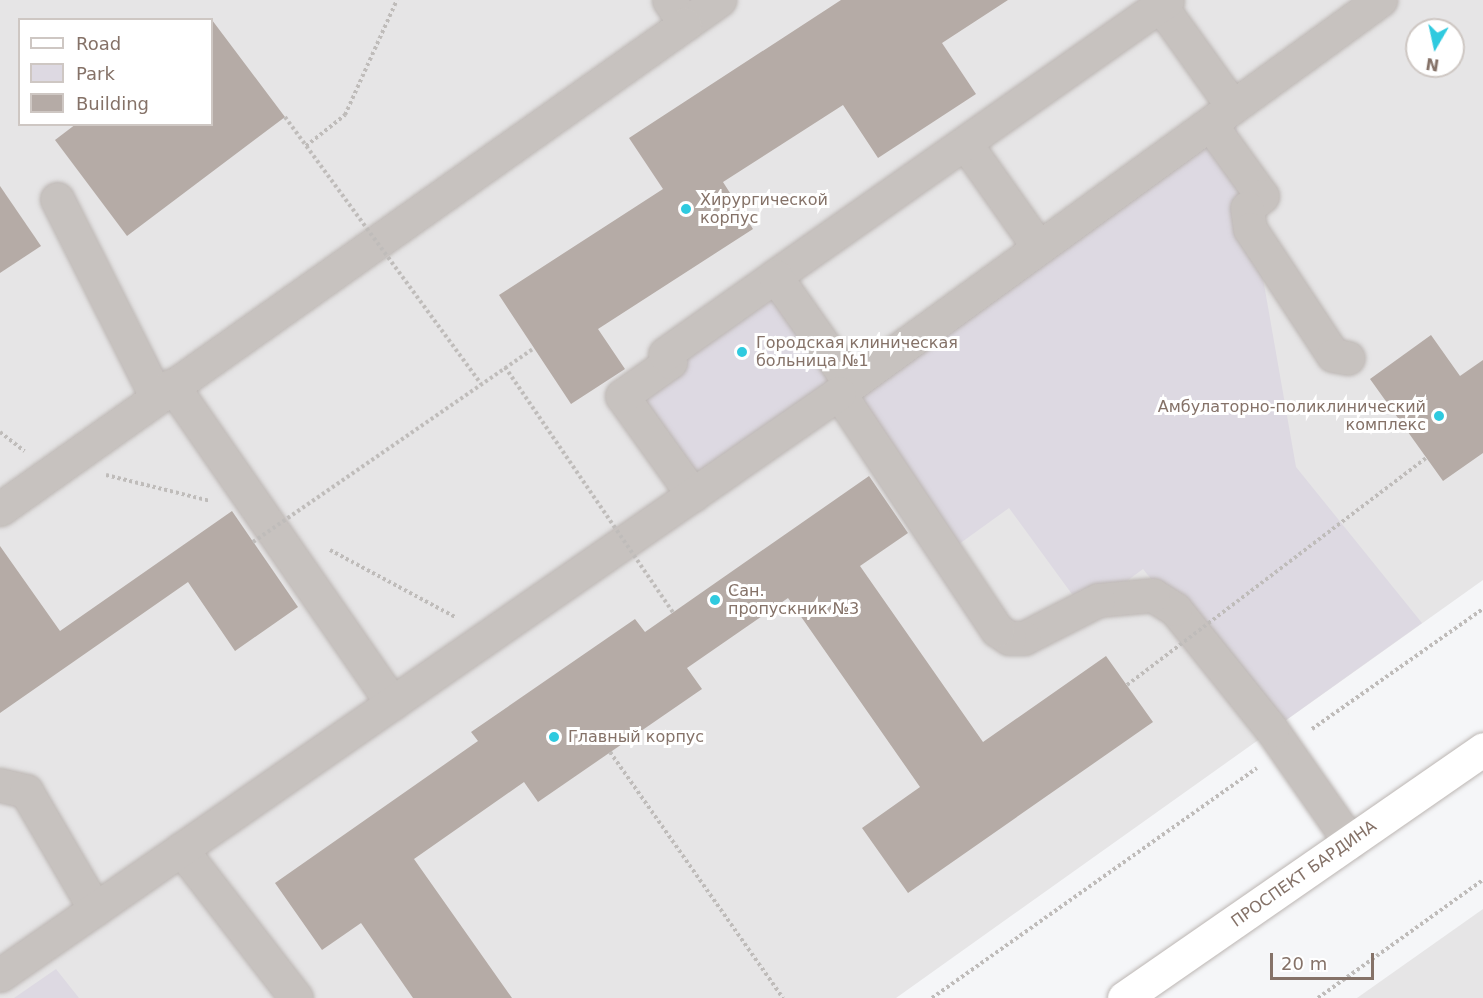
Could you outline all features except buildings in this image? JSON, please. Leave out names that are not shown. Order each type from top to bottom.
[{"type":"main road","name":"ПРОСПЕКТ БАРДИНА","points":[[1124,998],[1483,749]]},
{"type":"lane","points":[[0,509],[164,391],[677,12],[719,0]]},
{"type":"lane","points":[[0,975],[845,389],[1380,0]]},
{"type":"lane","points":[[693,495],[622,396],[670,362],[665,354],[1163,2],[1262,196],[1247,208],[1250,229],[1334,355],[1348,358]]},
{"type":"lane","points":[[965,143],[1039,248]]},
{"type":"lane","points":[[57,199],[164,391],[392,703]]},
{"type":"lane","points":[[775,276],[997,630],[1009,638],[1024,638],[1098,600],[1153,596],[1175,609],[1285,748],[1350,842]]},
{"type":"lane","points":[[0,785],[26,791],[95,909]]},
{"type":"lane","points":[[181,849],[296,998]]},
{"type":"path","points":[[306,146],[345,115],[397,0]]},
{"type":"path","points":[[285,117],[481,384]]},
{"type":"path","points":[[253,542],[534,348]]},
{"type":"path","points":[[505,367],[673,612]]},
{"type":"path","points":[[1127,685],[1426,458]]},
{"type":"path","points":[[932,998],[1483,609]]},
{"type":"path","points":[[610,752],[783,998]]},
{"type":"path","points":[[1318,998],[1483,879]]},
{"type":"shaded area","name":"Городская клиническая больница №1","points":[[0,0],[1483,0],[1483,580],[896,998],[0,998]]},
{"type":"shaded area","points":[[1483,909],[1483,998],[1357,998]]},
{"type":"green space","points":[[1233,107],[1296,467],[1422,623],[1272,730],[1143,569],[1085,612],[1009,508],[948,552],[839,393],[693,495],[622,396],[775,276],[851,384]]},
{"type":"green space","points":[[56,969],[79,998],[14,998]]},
{"type":"place","name":"Хирургической корпус","points":[[686,209]]},
{"type":"place","name":"Городская клиническая больница №1","points":[[742,352]]},
{"type":"place","name":"Амбулаторно-поликлинический комплекс","points":[[1439,416]]},
{"type":"place","name":"Сан. пропускник №3","points":[[715,600]]},
{"type":"place","name":"Главный корпус","points":[[554,737]]}]
